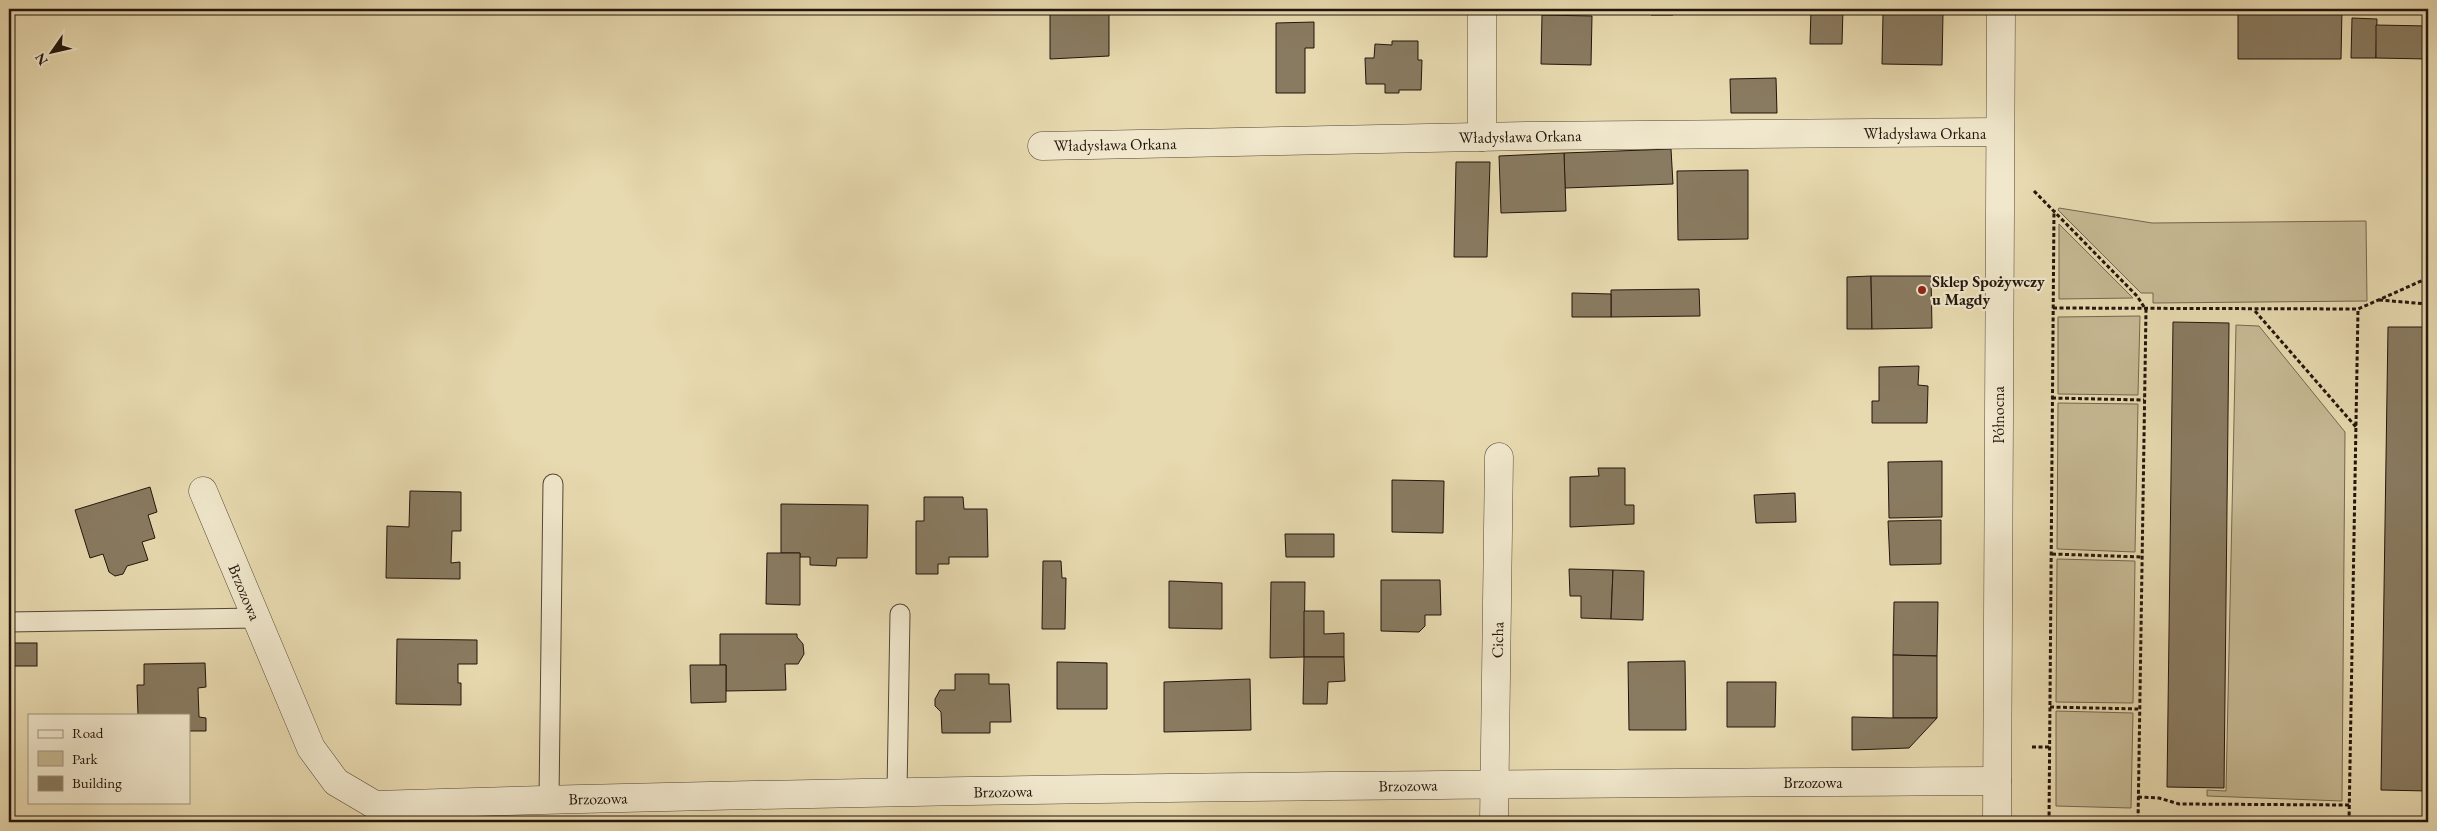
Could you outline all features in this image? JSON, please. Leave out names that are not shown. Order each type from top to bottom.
[{"type":"street","points":[[1482,9],[1482,137]]},
{"type":"street","name":"Północna","points":[[1997,822],[2001,9]]},
{"type":"street","name":"Władysława Orkana","points":[[1042,146],[1482,137],[1999,132]]},
{"type":"street","name":"Cicha","points":[[1494,822],[1500,457]]},
{"type":"street","name":"Brzozowa","points":[[203,491],[311,748],[336,782],[374,805],[549,799],[897,792],[1494,784],[1997,781]]},
{"type":"lane","points":[[549,799],[553,484]]},
{"type":"lane","points":[[897,792],[900,614]]},
{"type":"lane","points":[[9,622],[256,618]]},
{"type":"path","points":[[2049,822],[2054,209],[2136,296],[2146,310],[2138,709],[2138,822]]},
{"type":"path","points":[[2053,308],[2146,310],[2358,309],[2428,278]]},
{"type":"path","points":[[2378,300],[2428,304]]},
{"type":"path","points":[[2349,822],[2358,309]]},
{"type":"path","points":[[2255,310],[2357,427]]},
{"type":"path","points":[[2052,398],[2144,400]]},
{"type":"path","points":[[2052,554],[2142,557]]},
{"type":"path","points":[[2050,707],[2138,709]]},
{"type":"path","points":[[1998,745],[2050,747]]},
{"type":"path","points":[[2138,797],[2158,798],[2178,804],[2350,804]]},
{"type":"green space","points":[[2059,208],[2152,223],[2366,221],[2367,301],[2153,303],[2153,293],[2141,293],[2058,210]]},
{"type":"green space","points":[[2059,224],[2133,298],[2059,299]]},
{"type":"green space","points":[[2140,316],[2138,395],[2058,394],[2058,317]]},
{"type":"green space","points":[[2236,325],[2259,326],[2345,432],[2342,801],[2207,796],[2207,790],[2226,791]]},
{"type":"green space","points":[[2058,403],[2138,404],[2135,552],[2057,549]]},
{"type":"green space","points":[[2057,559],[2135,561],[2133,703],[2056,702]]},
{"type":"green space","points":[[2056,711],[2133,713],[2131,808],[2056,806]]},
{"type":"building","points":[[1050,9],[1109,9],[1109,56],[1050,59]]},
{"type":"building","points":[[1650,9],[1673,9],[1673,15],[1651,15]]},
{"type":"building","points":[[1811,9],[1843,9],[1842,44],[1810,44]]},
{"type":"building","points":[[1894,9],[1927,9],[1928,13],[1943,13],[1942,65],[1882,64],[1883,13],[1894,12]]},
{"type":"building","points":[[2281,9],[2342,9],[2341,59],[2238,59],[2238,11],[2281,11]]},
{"type":"building","points":[[1542,15],[1592,16],[1591,65],[1541,64]]},
{"type":"building","points":[[2352,18],[2377,19],[2376,58],[2351,58]]},
{"type":"building","points":[[1314,22],[1314,48],[1305,48],[1305,93],[1276,93],[1276,23]]},
{"type":"building","points":[[2376,25],[2428,26],[2428,59],[2376,58]]},
{"type":"building","points":[[1392,41],[1418,41],[1418,60],[1422,60],[1421,90],[1399,90],[1399,93],[1385,93],[1385,84],[1366,84],[1365,58],[1374,58],[1375,44],[1392,45]]},
{"type":"building","points":[[1776,78],[1777,113],[1731,113],[1730,79]]},
{"type":"building","points":[[1671,149],[1673,184],[1565,188],[1564,153]]},
{"type":"building","points":[[1564,153],[1566,211],[1501,213],[1499,156]]},
{"type":"building","points":[[1456,162],[1490,162],[1487,257],[1454,257]]},
{"type":"building","points":[[1748,170],[1748,239],[1678,240],[1677,171]]},
{"type":"building","points":[[1871,276],[1872,329],[1847,329],[1847,277]]},
{"type":"building","points":[[1871,276],[1931,276],[1932,328],[1872,329]]},
{"type":"building","points":[[1699,289],[1700,316],[1611,317],[1611,290]]},
{"type":"building","points":[[1572,293],[1611,294],[1611,317],[1572,317]]},
{"type":"building","points":[[2173,322],[2229,323],[2224,788],[2167,787]]},
{"type":"building","points":[[2388,327],[2428,327],[2428,791],[2381,790]]},
{"type":"building","points":[[1919,366],[1918,385],[1928,386],[1927,423],[1872,423],[1872,401],[1879,401],[1879,367]]},
{"type":"building","points":[[1942,461],[1942,517],[1889,518],[1888,462]]},
{"type":"building","points":[[1598,468],[1625,468],[1625,505],[1634,505],[1634,524],[1570,527],[1570,477],[1599,476]]},
{"type":"building","points":[[1392,480],[1444,481],[1443,533],[1392,532]]},
{"type":"building","points":[[150,487],[157,512],[148,515],[155,538],[142,542],[148,560],[127,566],[123,574],[115,576],[109,572],[103,554],[90,558],[75,510]]},
{"type":"building","points":[[410,491],[461,492],[461,531],[452,531],[451,563],[460,562],[460,579],[386,578],[387,526],[409,527]]},
{"type":"building","points":[[1795,493],[1796,522],[1756,523],[1754,495]]},
{"type":"building","points":[[924,497],[963,497],[964,509],[987,509],[988,557],[949,557],[949,564],[938,564],[938,574],[916,574],[916,521],[924,521]]},
{"type":"building","points":[[781,504],[868,505],[867,558],[837,558],[836,566],[810,565],[810,557],[800,557],[800,553],[781,553]]},
{"type":"building","points":[[1941,520],[1941,564],[1890,565],[1888,521]]},
{"type":"building","points":[[1285,534],[1334,534],[1334,557],[1286,557]]},
{"type":"building","points":[[767,553],[800,553],[800,605],[766,604]]},
{"type":"building","points":[[1043,561],[1061,561],[1062,578],[1066,578],[1065,629],[1042,629]]},
{"type":"building","points":[[1569,569],[1613,570],[1611,619],[1581,618],[1581,596],[1570,596]]},
{"type":"building","points":[[1613,570],[1644,571],[1643,620],[1611,619]]},
{"type":"building","points":[[1381,580],[1440,580],[1441,615],[1425,615],[1425,626],[1419,632],[1381,631]]},
{"type":"building","points":[[1169,581],[1222,583],[1222,629],[1169,628]]},
{"type":"building","points":[[1271,582],[1305,582],[1304,657],[1270,658]]},
{"type":"building","points":[[1894,602],[1938,602],[1937,656],[1893,655]]},
{"type":"building","points":[[1304,611],[1324,611],[1324,634],[1344,633],[1344,657],[1304,657]]},
{"type":"building","points":[[720,634],[797,634],[797,637],[803,644],[804,654],[798,664],[785,664],[786,690],[726,691],[726,665],[720,665]]},
{"type":"building","points":[[397,639],[477,640],[477,664],[458,664],[458,683],[461,683],[461,705],[396,704]]},
{"type":"building","points":[[9,643],[37,643],[37,666],[9,666]]},
{"type":"building","points":[[1893,655],[1937,656],[1937,718],[1893,718]]},
{"type":"building","points":[[1304,657],[1344,657],[1345,681],[1328,682],[1327,704],[1303,704]]},
{"type":"building","points":[[1685,661],[1686,730],[1629,730],[1628,662]]},
{"type":"building","points":[[1057,662],[1107,663],[1107,709],[1057,709]]},
{"type":"building","points":[[205,663],[206,687],[198,688],[199,717],[206,718],[206,731],[190,731],[190,714],[138,714],[137,685],[144,685],[144,664]]},
{"type":"building","points":[[690,665],[726,665],[726,702],[691,703]]},
{"type":"building","points":[[955,674],[989,674],[989,684],[1009,684],[1011,722],[990,722],[990,733],[942,733],[941,712],[935,706],[935,699],[940,690],[955,690]]},
{"type":"building","points":[[1250,679],[1251,730],[1164,732],[1164,682]]},
{"type":"building","points":[[1727,682],[1776,682],[1775,727],[1727,727]]},
{"type":"building","points":[[1852,717],[1937,718],[1909,748],[1852,750]]},
{"type":"place","name":"Sklep Spożywczy u Magdy","points":[[1922,290]]}]
